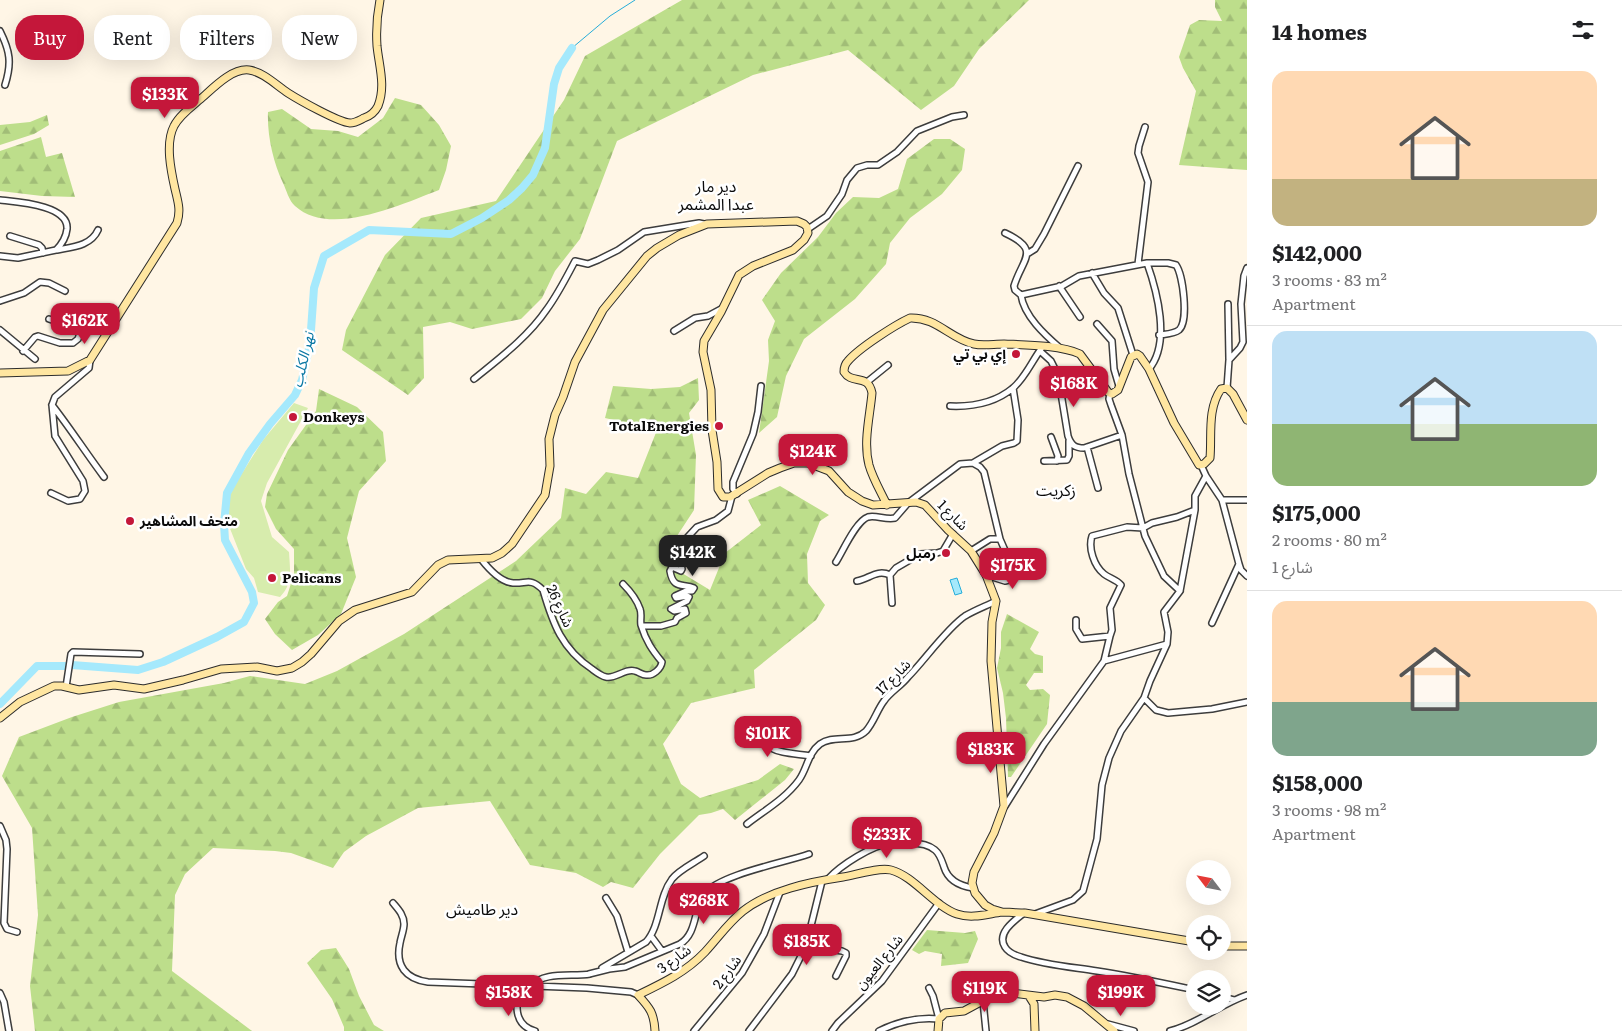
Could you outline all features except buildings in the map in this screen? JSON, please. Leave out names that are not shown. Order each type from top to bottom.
[{"type":"street","points":[[51,493],[68,501],[80,499],[86,491],[83,480],[55,436],[52,405],[55,397],[89,368],[90,360],[177,223],[180,206],[175,189],[170,149],[170,136],[176,122],[216,86],[232,75],[247,70],[261,74],[290,94],[340,120],[349,123],[370,116],[377,108],[381,96],[382,84],[377,45],[380,0]]},
{"type":"street","points":[[0,31],[9,56],[8,75],[5,85]]},
{"type":"street","points":[[735,495],[723,497],[718,490],[718,462],[712,430],[711,390],[702,352],[704,341],[739,275],[753,266],[793,250],[804,240],[808,229],[827,216],[857,168],[883,163],[897,152],[917,131],[964,115]]},
{"type":"street","points":[[1138,264],[1148,182],[1138,153],[1145,127]]},
{"type":"street","points":[[1060,348],[1041,332],[1014,286],[1027,254],[1035,249],[1044,234],[1078,166]]},
{"type":"street","points":[[0,200],[42,207],[64,218],[67,224],[66,235],[56,250]]},
{"type":"street","points":[[474,379],[533,327],[562,287],[575,262],[588,264],[598,260],[618,250],[639,234],[649,230],[699,223],[797,222],[804,224],[808,229]]},
{"type":"street","points":[[0,718],[14,706],[48,688],[58,685],[79,690],[114,685],[144,689],[177,682],[221,669],[258,667],[278,671],[292,668],[311,654],[338,621],[355,610],[412,592],[438,565],[448,560],[492,558],[506,550],[545,495],[550,466],[549,439],[555,415],[564,397],[575,362],[603,310],[640,263],[656,248],[679,234],[707,224]]},
{"type":"street","points":[[0,256],[18,258],[77,246],[89,242],[96,236],[98,230]]},
{"type":"street","points":[[1005,233],[1021,242],[1027,254]]},
{"type":"street","points":[[10,236],[39,245],[43,253]]},
{"type":"street","points":[[1146,263],[1161,311],[1155,361],[1149,369]]},
{"type":"street","points":[[1021,295],[1025,292],[1058,286],[1079,276],[1138,264],[1168,263],[1176,265],[1183,291],[1184,315],[1182,326],[1176,332],[1159,335]]},
{"type":"street","points":[[1229,360],[1243,342],[1241,304],[1244,276],[1247,268]]},
{"type":"street","points":[[1092,273],[1104,293],[1118,308],[1133,355],[1120,387],[1115,393],[1110,393]]},
{"type":"street","points":[[0,301],[24,292],[40,282],[49,283],[65,290]]},
{"type":"street","points":[[1058,286],[1080,317]]},
{"type":"street","points":[[1228,304],[1229,360],[1227,388],[1245,413],[1247,420]]},
{"type":"street","points":[[674,330],[695,318],[708,316],[723,308]]},
{"type":"street","points":[[888,505],[872,473],[868,459],[867,440],[871,387],[867,382],[849,378],[845,375],[844,369],[846,364],[877,339],[910,318],[932,322],[956,336],[975,344],[1042,349],[1060,348],[1080,354],[1110,393],[1110,405],[1122,435],[1129,474],[1150,548],[1164,576],[1180,591]]},
{"type":"street","points":[[49,319],[81,330]]},
{"type":"street","points":[[23,351],[38,336],[60,343],[73,343],[78,338],[85,323]]},
{"type":"street","points":[[1097,324],[1112,341],[1114,369],[1120,387]]},
{"type":"street","points":[[0,330],[35,359]]},
{"type":"street","points":[[950,406],[965,407],[981,404],[1013,388],[1042,349]]},
{"type":"street","points":[[1042,349],[1058,375],[1069,441],[1069,456],[1067,460],[1044,461]]},
{"type":"street","points":[[1133,355],[1137,354],[1140,356],[1149,369],[1174,423],[1197,463],[1201,465],[1222,500],[1239,564],[1241,570],[1247,576]]},
{"type":"street","points":[[0,373],[68,370],[90,360]]},
{"type":"street","points":[[867,382],[888,365]]},
{"type":"street","points":[[642,626],[668,625],[686,613],[685,609],[674,611],[671,609],[687,601],[689,597],[676,598],[675,596],[686,591],[692,592],[694,588],[676,584],[670,571],[672,567],[681,571],[679,554],[684,541],[697,527],[716,520],[728,511],[735,495],[733,482],[756,423],[761,386]]},
{"type":"street","points":[[974,464],[1002,446],[1016,441],[1018,420],[1013,388]]},
{"type":"street","points":[[1201,465],[1208,462],[1210,458],[1213,408],[1221,389],[1227,388]]},
{"type":"street","points":[[52,405],[104,477]]},
{"type":"street","points":[[1069,441],[1078,448],[1087,447],[1122,435]]},
{"type":"street","points":[[1051,437],[1058,456],[1057,461]]},
{"type":"street","points":[[1087,447],[1098,488]]},
{"type":"street","name":"شارع 1","points":[[735,495],[768,473],[794,463],[808,463],[829,471],[848,492],[859,500],[873,505],[916,502],[925,505],[971,551],[986,575],[996,601]]},
{"type":"street","points":[[836,562],[860,521],[870,517],[896,518],[908,503],[960,464],[974,464],[984,472],[1000,539],[1008,556],[1013,579],[1005,581],[986,575]]},
{"type":"street","points":[[1034,914],[1073,900],[1083,891],[1097,839],[1102,785],[1108,758],[1121,731],[1144,698],[1167,644],[1168,632],[1164,612],[1180,591],[1195,510],[1195,496],[1206,476]]},
{"type":"street","points":[[1222,500],[1247,500]]},
{"type":"street","points":[[1002,912],[992,909],[985,904],[973,888],[972,877],[998,823],[1004,806],[1044,744],[1104,661],[1112,630],[1110,608],[1121,584],[1104,574],[1094,560],[1090,542],[1092,536],[1117,529],[1143,528],[1152,523],[1195,510]]},
{"type":"street","points":[[890,575],[901,565],[920,554],[943,551],[953,534]]},
{"type":"street","points":[[971,551],[990,540],[1000,539]]},
{"type":"street","name":"شارع 26","points":[[481,559],[494,572],[507,581],[515,583],[530,581],[543,590],[553,624],[579,660],[608,677],[632,670],[650,675],[661,666],[662,662],[651,650],[642,626],[640,610],[631,592],[623,584]]},
{"type":"street","points":[[1212,623],[1239,564]]},
{"type":"street","points":[[857,581],[865,580],[872,574],[886,573],[890,575]]},
{"type":"street","points":[[890,575],[892,603]]},
{"type":"street","points":[[996,601],[991,636],[991,662],[1004,806]]},
{"type":"street","name":"شارع 17","points":[[747,824],[781,800],[800,778],[811,756],[821,744],[862,735],[868,729],[884,701],[906,680],[958,622],[972,612],[996,601]]},
{"type":"street","points":[[1076,620],[1076,629],[1082,639],[1110,636]]},
{"type":"street","points":[[1104,661],[1167,644]]},
{"type":"street","points":[[66,687],[71,654],[73,652],[140,654]]},
{"type":"street","points":[[1144,698],[1160,712],[1168,713],[1203,710],[1247,702]]},
{"type":"street","points":[[747,723],[755,735],[771,749],[811,756]]},
{"type":"street","points":[[0,826],[6,840],[7,849],[4,923],[7,929],[17,932]]},
{"type":"street","points":[[748,1031],[792,974],[806,946],[824,881],[841,868],[873,848],[891,842],[914,843],[927,845],[936,850],[951,879],[961,886],[973,888]]},
{"type":"street","points":[[531,986],[544,977],[589,974],[625,967],[684,942],[692,928],[701,900],[705,893],[712,888],[751,870],[809,854]]},
{"type":"street","points":[[589,974],[646,942],[651,936],[664,895],[673,878],[704,856]]},
{"type":"street","name":"شارع 3","points":[[638,995],[681,973],[705,952],[726,926],[739,914],[762,899],[780,892],[824,881],[874,871],[891,870],[939,904],[964,916],[988,915],[1002,912],[1025,913],[1186,940]]},
{"type":"street","name":"شارع 2","points":[[694,1031],[742,974],[764,934],[780,892]]},
{"type":"street","points":[[606,898],[617,916],[628,952]]},
{"type":"street","points":[[393,903],[400,911],[404,922],[400,943],[400,961],[404,971],[410,977],[428,982],[587,988],[631,992],[638,995],[649,1007],[654,1018],[655,1031]]},
{"type":"street","name":"شارع العيون","points":[[832,1031],[882,981],[939,904]]},
{"type":"street","points":[[1025,913],[1010,925],[1005,931],[1003,938],[1004,946],[1014,955],[1062,966],[1127,976],[1186,988]]},
{"type":"street","points":[[651,936],[662,951]]},
{"type":"street","points":[[806,946],[846,953],[836,976]]},
{"type":"street","points":[[1231,946],[1247,946]]},
{"type":"street","points":[[521,986],[516,1007],[524,1025],[535,1031]]},
{"type":"street","points":[[929,988],[939,1019],[938,1031]]},
{"type":"street","points":[[0,993],[4,1002],[9,1031]]},
{"type":"street","points":[[939,1019],[944,1013],[964,1011],[993,996],[1006,993],[1044,997],[1055,995],[1067,997],[1084,1006],[1114,1031]]},
{"type":"street","points":[[1170,1031],[1205,1017],[1234,1000],[1247,995]]},
{"type":"street","points":[[1029,996],[1035,1006],[1035,1031]]},
{"type":"street","points":[[1035,1006],[1044,997]]},
{"type":"street","points":[[983,1001],[986,1031]]},
{"type":"street","points":[[879,1031],[918,1018],[939,1019]]},
{"type":"street","points":[[1104,1023],[1134,1031]]},
{"type":"green space","points":[[682,0],[1029,0],[979,49],[954,86],[921,110],[848,50],[753,75],[617,141],[580,239],[555,271],[542,298],[521,319],[472,329],[450,322],[423,327],[424,378],[408,395],[342,350],[346,330],[385,255],[421,218],[496,201],[564,100],[585,56]]},
{"type":"green space","points":[[1215,0],[1247,0],[1247,170],[1179,165],[1196,91],[1179,57],[1190,25],[1199,20],[1222,21],[1215,7]]},
{"type":"green space","points":[[395,98],[421,105],[439,125],[451,146],[439,190],[386,210],[346,219],[327,219],[310,215],[295,206],[279,175],[270,139],[268,112],[282,109],[311,129],[338,131],[358,137],[383,118]]},
{"type":"green space","points":[[47,115],[49,125],[34,134],[0,145],[0,125],[30,122]]},
{"type":"green space","points":[[41,137],[46,157],[62,153],[75,197],[42,196],[0,191],[0,151]]},
{"type":"green space","points":[[934,139],[950,139],[965,149],[962,170],[942,194],[910,218],[890,243],[886,264],[855,299],[804,339],[786,376],[777,417],[759,433],[769,361],[768,340],[775,321],[762,300],[781,273],[818,237],[836,213],[853,197],[879,198],[898,189],[907,159]]},
{"type":"green space","points":[[698,378],[699,400],[689,413],[696,455],[694,510],[677,536],[667,564],[710,590],[725,553],[761,525],[748,500],[780,486],[829,515],[820,521],[807,554],[808,583],[825,605],[816,620],[754,670],[755,688],[691,703],[663,744],[681,784],[700,798],[758,780],[780,764],[794,769],[785,780],[735,820],[723,809],[699,815],[660,854],[633,888],[611,882],[603,887],[576,873],[530,865],[490,801],[418,808],[366,836],[344,852],[333,868],[291,853],[213,848],[185,874],[175,895],[172,971],[252,1031],[35,1031],[30,986],[38,915],[32,828],[2,776],[19,737],[119,702],[224,683],[250,676],[305,684],[337,671],[404,634],[516,561],[561,518],[565,488],[586,494],[606,472],[638,478],[657,430],[605,418],[613,386],[651,389],[680,387]]},
{"type":"green space","points":[[319,389],[357,407],[383,432],[386,461],[359,491],[347,538],[356,577],[341,614],[318,635],[292,650],[275,634],[265,619],[278,602],[287,596],[294,574],[294,549],[276,529],[265,507],[267,494],[288,450],[316,411]]},
{"type":"green space","points":[[294,403],[308,408],[267,483],[261,501],[272,537],[289,552],[289,582],[280,597],[258,592],[254,578],[246,569],[229,526],[229,494],[263,440]]},
{"type":"green space","points":[[1007,614],[1039,632],[1030,649],[1035,654],[1043,656],[1043,673],[1034,673],[1026,685],[1030,690],[1043,689],[1050,695],[1047,724],[1011,777],[1008,777],[1006,718],[997,668],[1001,648],[1001,632]]},
{"type":"green space","points":[[927,930],[965,933],[975,931],[978,939],[968,963],[941,966],[942,954],[925,951],[919,954],[912,950]]},
{"type":"green space","points":[[336,948],[349,969],[359,996],[374,1025],[384,1031],[344,1031],[332,999],[307,963],[321,950]]},
{"type":"water","points":[[957,578],[962,593],[955,595],[950,580]]},
{"type":"waterway","points":[[572,48],[610,16],[635,0]]},
{"type":"waterway","name":"نهر الكلب","points":[[72,665],[138,670],[163,662],[244,622],[254,603],[252,592],[225,540],[224,524],[227,493],[249,453],[270,424],[295,395],[302,380],[310,344],[314,288],[324,256],[369,230],[451,234],[482,218],[509,200],[533,175],[545,148],[554,84],[559,68],[572,48]]},
{"type":"waterway","name":"نهر الكلب","points":[[0,704],[37,666],[65,666]]},
{"type":"place","name":"إي بي تي","points":[[1016,354]]},
{"type":"place","name":"Donkeys","points":[[293,417]]},
{"type":"place","name":"TotalEnergies","points":[[719,426]]},
{"type":"place","name":"متحف المشاهير","points":[[130,521]]},
{"type":"place","name":"رمبل","points":[[946,553]]},
{"type":"place","name":"Pelicans","points":[[272,578]]},
{"type":"district","name":"دير مار عبدا المشمر","points":[[716,195]]},
{"type":"district","name":"زكريت","points":[[1056,490]]},
{"type":"district","name":"دير طاميش","points":[[482,909]]}]
